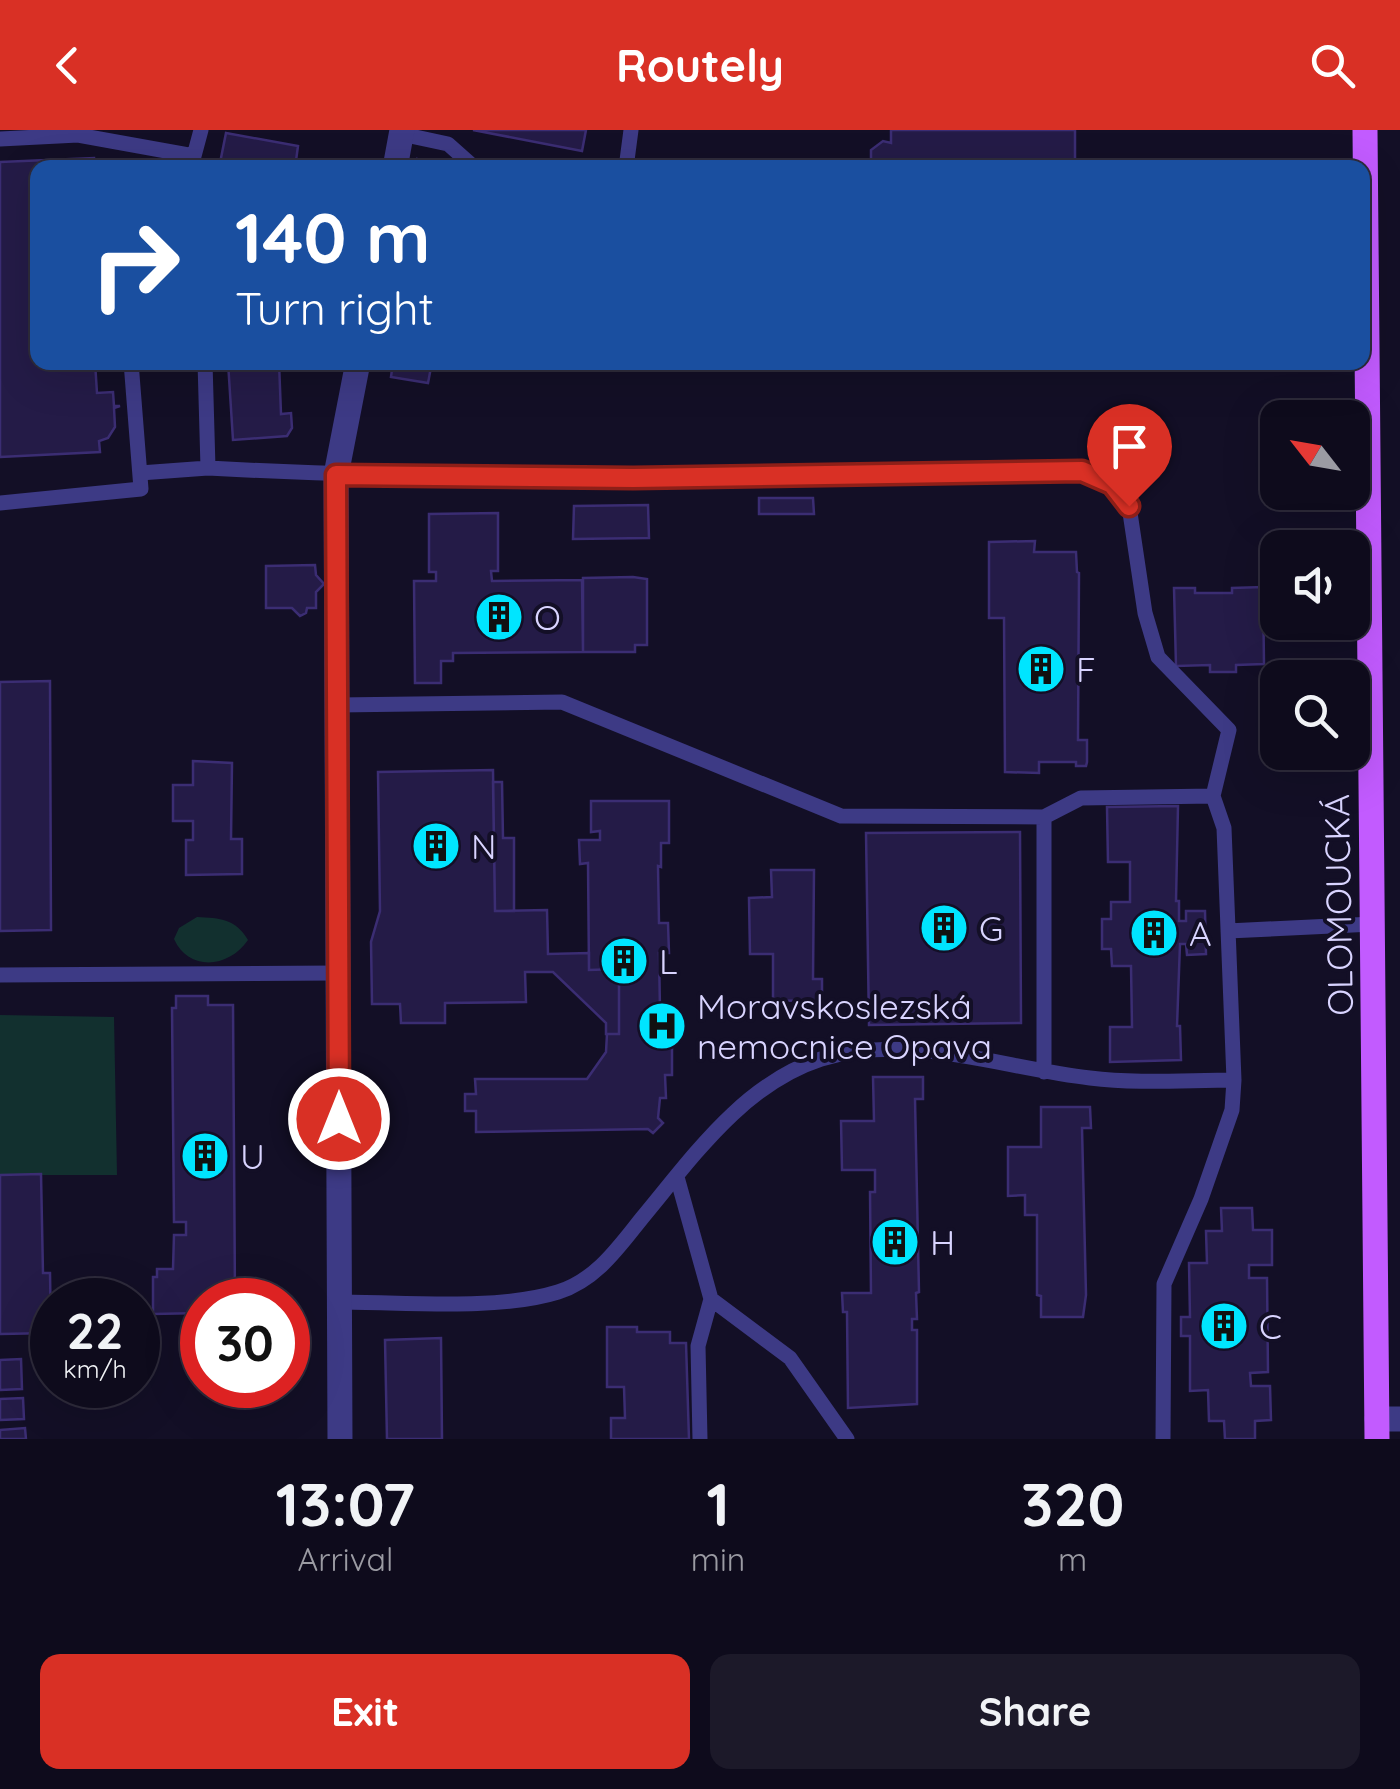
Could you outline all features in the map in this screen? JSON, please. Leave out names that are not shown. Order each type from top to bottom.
[{"type":"main road","name":"OLOMOUCKÁ","points":[[1364,130],[1364,160]]},
{"type":"main road","name":"OLOMOUCKÁ","points":[[1367,370],[1373,924],[1385,1426]]},
{"type":"street","points":[[397,160],[402,132]]},
{"type":"street","points":[[340,1439],[336,475],[356,370]]},
{"type":"lane","points":[[0,139],[79,132],[194,156],[201,130]]},
{"type":"lane","points":[[627,160],[631,130]]},
{"type":"lane","points":[[402,132],[448,144],[466,160]]},
{"type":"lane","points":[[0,503],[141,489],[133,370]]},
{"type":"lane","points":[[205,370],[208,468]]},
{"type":"lane","points":[[140,472],[208,468],[336,475],[633,478],[1082,471],[1112,484],[1129,506],[1146,613],[1158,657],[1229,730],[1212,796],[1224,828],[1232,1110],[1202,1200],[1164,1284],[1163,1439]]},
{"type":"lane","points":[[337,705],[562,702],[841,816],[1044,817],[1082,798],[1212,796]]},
{"type":"lane","points":[[1044,817],[1044,1072]]},
{"type":"lane","points":[[1228,931],[1373,924]]},
{"type":"lane","points":[[0,975],[338,973]]},
{"type":"lane","points":[[340,1302],[506,1302],[560,1292],[600,1270],[719,1126],[770,1085],[817,1060],[864,1048],[913,1048],[1096,1079],[1234,1080]]},
{"type":"lane","points":[[676,1177],[711,1299],[698,1346],[700,1439]]},
{"type":"lane","points":[[711,1299],[790,1358],[847,1439]]},
{"type":"green space","points":[[197,917],[227,921],[248,940],[220,961],[189,957],[174,939],[179,928]]},
{"type":"green space","points":[[0,1015],[114,1017],[117,1175],[0,1175]]},
{"type":"building","points":[[473,130],[586,130],[582,151]]},
{"type":"building","points":[[891,130],[1075,130],[1075,160],[871,160],[871,150],[883,141],[891,143]]},
{"type":"building","points":[[226,133],[298,146],[296,160],[221,160]]},
{"type":"building","points":[[30,161],[30,370],[96,370],[97,393],[113,392],[114,406],[120,406],[114,408],[115,427],[108,438],[99,441],[100,452],[0,457],[0,162]]},
{"type":"building","points":[[229,370],[279,370],[281,414],[291,413],[292,428],[287,436],[233,440]]},
{"type":"building","points":[[392,370],[430,370],[428,383],[391,377]]},
{"type":"building","points":[[759,498],[813,498],[814,514],[759,514]]},
{"type":"building","points":[[648,505],[649,538],[573,539],[574,506]]},
{"type":"building","name":"O","points":[[498,513],[498,571],[491,571],[492,581],[582,580],[583,652],[453,653],[453,661],[441,661],[441,683],[415,683],[414,581],[436,581],[436,572],[429,572],[429,514]]},
{"type":"building","name":"F","points":[[1035,541],[1034,552],[1076,552],[1078,740],[1087,740],[1087,762],[1086,766],[1076,766],[1076,762],[1039,762],[1039,773],[1005,772],[1004,618],[989,618],[989,542]]},
{"type":"building","points":[[315,565],[316,575],[324,584],[316,592],[316,608],[307,608],[300,616],[292,608],[266,608],[266,566]]},
{"type":"building","points":[[583,578],[647,579],[647,645],[635,645],[635,652],[583,652]]},
{"type":"building","points":[[1260,587],[1264,660],[1260,664],[1236,665],[1236,672],[1210,672],[1210,665],[1176,666],[1174,588],[1195,588],[1195,593],[1232,593],[1232,588]]},
{"type":"building","points":[[50,681],[51,930],[0,931],[0,682]]},
{"type":"building","points":[[193,761],[232,763],[231,839],[242,839],[242,874],[186,875],[186,840],[193,840],[193,821],[173,821],[173,785],[193,785]]},
{"type":"building","name":"N","points":[[493,770],[495,911],[547,910],[548,954],[589,953],[589,970],[619,969],[619,1034],[606,1034],[606,1023],[553,972],[525,972],[526,1002],[445,1003],[445,1023],[401,1023],[400,1004],[372,1004],[371,942],[380,911],[378,772]]},
{"type":"building","points":[[493,782],[502,782],[503,838],[514,838],[514,911],[495,911]]},
{"type":"building","name":"L","points":[[591,801],[669,801],[669,843],[661,843],[661,867],[658,866],[659,923],[668,923],[669,953],[659,953],[660,1010],[663,1033],[672,1033],[672,1075],[665,1075],[666,1098],[660,1098],[658,1118],[663,1123],[653,1133],[648,1129],[476,1132],[476,1111],[465,1111],[465,1094],[476,1094],[475,1079],[587,1079],[606,1052],[607,1034],[619,1034],[619,969],[589,970],[588,863],[580,864],[579,840],[600,840],[600,831],[591,832]]},
{"type":"building","name":"A","points":[[1178,806],[1179,921],[1186,921],[1186,911],[1205,911],[1206,954],[1187,955],[1186,944],[1180,944],[1177,1026],[1181,1060],[1110,1062],[1110,1027],[1132,1027],[1131,966],[1112,966],[1111,949],[1102,949],[1102,919],[1111,919],[1111,902],[1130,902],[1130,862],[1108,862],[1107,807]]},
{"type":"building","name":"G","points":[[1020,832],[1021,1023],[869,1025],[866,833]]},
{"type":"building","points":[[771,870],[814,870],[813,979],[822,979],[822,1000],[773,1001],[773,954],[750,954],[749,898],[772,897]]},
{"type":"building","name":"U","points":[[176,996],[208,996],[208,1005],[233,1005],[235,1278],[180,1278],[180,1313],[160,1314],[160,1278],[153,1277],[157,1277],[157,1269],[173,1269],[174,1235],[186,1235],[186,1222],[174,1222],[172,1008],[176,1008]]},
{"type":"building","name":"H","points":[[873,1077],[923,1077],[923,1099],[915,1099],[919,1292],[912,1330],[917,1330],[917,1404],[848,1408],[847,1312],[843,1312],[842,1293],[871,1293],[870,1192],[875,1192],[875,1170],[842,1170],[841,1121],[874,1121]]},
{"type":"building","points":[[1041,1107],[1090,1107],[1091,1128],[1082,1128],[1086,1295],[1083,1317],[1041,1317],[1041,1296],[1037,1295],[1037,1215],[1025,1215],[1025,1195],[1008,1196],[1008,1147],[1041,1147]]},
{"type":"building","points":[[41,1174],[43,1273],[50,1273],[50,1278],[30,1278],[30,1333],[0,1334],[0,1175]]},
{"type":"building","name":"C","points":[[1221,1208],[1252,1208],[1253,1230],[1272,1230],[1272,1265],[1249,1265],[1249,1278],[1267,1278],[1268,1372],[1250,1373],[1251,1386],[1270,1386],[1271,1420],[1255,1421],[1255,1439],[1225,1439],[1224,1421],[1209,1421],[1208,1390],[1190,1391],[1190,1336],[1181,1336],[1181,1317],[1190,1317],[1189,1263],[1207,1263],[1206,1231],[1222,1231]]},
{"type":"building","points":[[607,1327],[670,1332],[670,1343],[686,1343],[689,1439],[611,1439],[611,1418],[625,1418],[624,1387],[607,1387]]},
{"type":"building","points":[[441,1338],[442,1439],[387,1439],[385,1340]]},
{"type":"building","points":[[21,1359],[22,1389],[0,1390],[0,1360]]},
{"type":"building","points":[[23,1398],[24,1419],[0,1420],[0,1399]]},
{"type":"building","points":[[25,1428],[26,1439],[0,1439],[0,1430]]},
{"type":"place","name":"O","points":[[499,617]]},
{"type":"place","name":"F","points":[[1041,669]]},
{"type":"place","name":"N","points":[[436,846]]},
{"type":"place","name":"G","points":[[944,928]]},
{"type":"place","name":"A","points":[[1154,933]]},
{"type":"place","name":"L","points":[[624,961]]},
{"type":"place","name":"Moravskoslezská nemocnice Opava","points":[[662,1026]]},
{"type":"place","name":"U","points":[[205,1156]]},
{"type":"place","name":"H","points":[[895,1242]]},
{"type":"place","name":"C","points":[[1224,1326]]},
{"type":"route","points":[[339,1119],[336,475],[633,478],[1082,471],[1112,484],[1129,506]]}]
